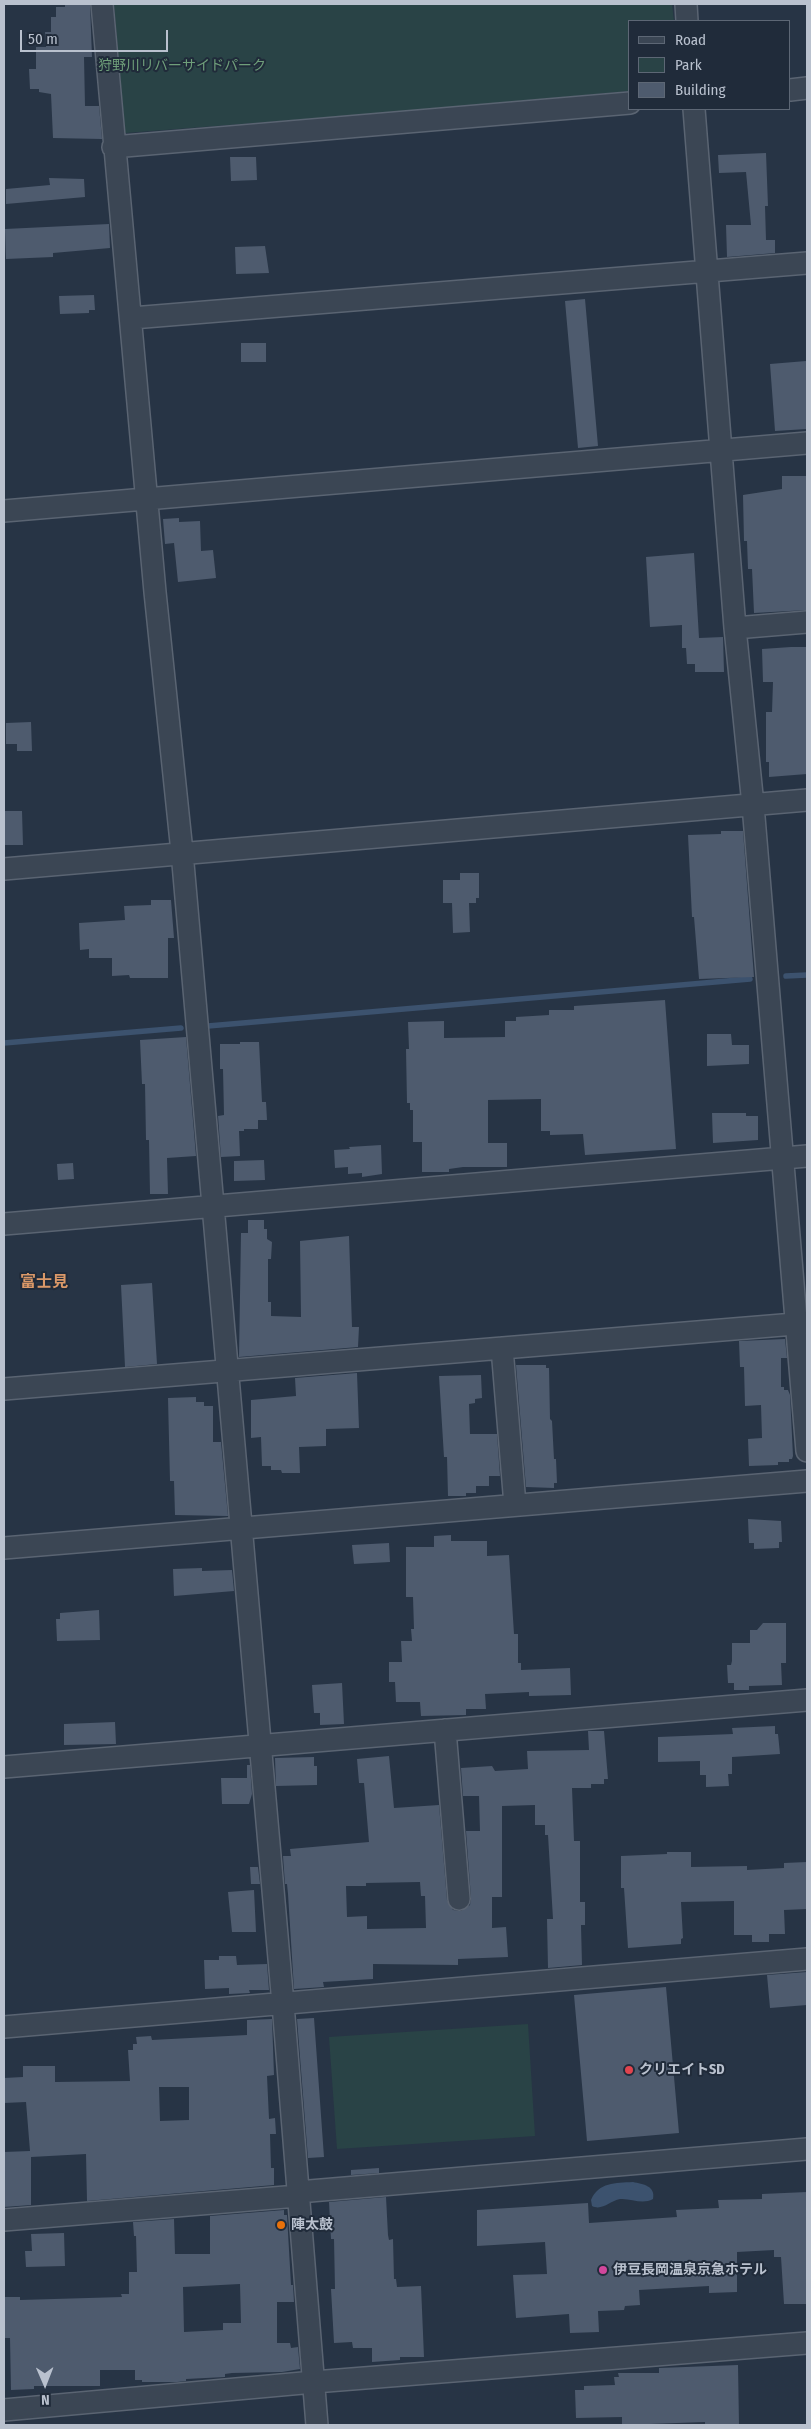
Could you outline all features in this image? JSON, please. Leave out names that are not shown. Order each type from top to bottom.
[{"type":"street","points":[[102,4],[113,147],[132,318],[155,592],[182,852],[283,2004],[317,2425]]},
{"type":"street","points":[[686,4],[687,20]]},
{"type":"street","points":[[791,90],[807,88]]},
{"type":"street","points":[[113,147],[628,103]]},
{"type":"street","points":[[694,110],[735,628],[753,805],[784,1158],[802,1323],[807,1451]]},
{"type":"street","points":[[132,318],[807,263]]},
{"type":"street","points":[[4,512],[807,443]]},
{"type":"street","points":[[735,628],[807,622]]},
{"type":"street","points":[[4,869],[182,852],[807,800]]},
{"type":"street","points":[[4,1224],[807,1156]]},
{"type":"street","points":[[4,1389],[802,1323]]},
{"type":"street","points":[[502,1348],[515,1505]]},
{"type":"street","points":[[4,1548],[807,1481]]},
{"type":"street","points":[[4,1767],[807,1700]]},
{"type":"street","points":[[445,1730],[459,1899]]},
{"type":"street","points":[[4,2027],[807,1959]]},
{"type":"street","points":[[4,2220],[807,2149]]},
{"type":"street","points":[[4,2410],[314,2382],[807,2343]]},
{"type":"green space","name":"狩野川リバーサイドパーク","points":[[114,4],[672,4],[674,20],[628,20],[628,91],[398,112],[125,133]]},
{"type":"green space","points":[[528,2024],[535,2136],[337,2149],[329,2037]]},
{"type":"water","points":[[633,2182],[651,2188],[653,2199],[641,2201],[620,2199],[603,2207],[592,2206],[591,2200],[594,2194],[603,2187],[614,2183]]},
{"type":"building","points":[[65,4],[90,4],[92,57],[84,57],[85,106],[99,106],[102,139],[53,138],[51,94],[39,92],[39,89],[30,89],[29,69],[36,69],[36,47],[46,47],[45,32],[51,32],[51,17],[56,17],[56,7],[65,7]]},
{"type":"building","points":[[766,153],[768,206],[765,206],[766,240],[775,240],[775,253],[727,257],[726,225],[751,225],[746,172],[719,173],[718,155]]},
{"type":"building","points":[[230,157],[256,157],[257,180],[231,181]]},
{"type":"building","points":[[49,178],[84,179],[85,197],[6,204],[6,189],[50,185]]},
{"type":"building","points":[[109,224],[110,248],[53,253],[53,257],[6,259],[5,229]]},
{"type":"building","points":[[265,246],[269,273],[236,274],[235,247]]},
{"type":"building","points":[[94,295],[95,310],[89,310],[89,313],[60,314],[59,296]]},
{"type":"building","points":[[585,299],[598,446],[578,448],[565,301]]},
{"type":"building","points":[[241,343],[266,343],[266,362],[241,362]]},
{"type":"building","points":[[806,361],[807,429],[775,431],[770,364]]},
{"type":"building","points":[[782,476],[807,476],[807,610],[754,613],[752,569],[748,569],[747,541],[744,541],[743,495],[782,489]]},
{"type":"building","points":[[179,518],[179,522],[200,521],[201,551],[213,550],[216,578],[178,582],[174,543],[165,544],[163,519]]},
{"type":"building","points":[[694,553],[699,638],[723,637],[724,672],[695,672],[695,664],[687,664],[686,648],[682,648],[682,625],[650,627],[646,557]]},
{"type":"building","points":[[807,647],[807,774],[769,777],[769,762],[766,762],[766,712],[772,712],[773,682],[763,682],[762,649]]},
{"type":"building","points":[[31,722],[32,751],[17,751],[17,744],[6,744],[6,723]]},
{"type":"building","points":[[4,811],[22,811],[23,845],[4,845]]},
{"type":"building","points":[[721,831],[743,831],[754,977],[699,979],[694,917],[692,917],[688,835],[721,834]]},
{"type":"building","points":[[460,873],[479,873],[479,898],[476,898],[476,903],[469,903],[470,932],[453,933],[452,903],[443,903],[443,880],[460,880]]},
{"type":"building","points":[[151,900],[171,900],[174,938],[168,938],[168,978],[130,978],[129,975],[112,976],[112,958],[89,958],[89,949],[80,950],[79,923],[125,920],[124,906],[151,905]]},
{"type":"building","points":[[665,1000],[676,1149],[585,1155],[583,1134],[550,1135],[550,1131],[541,1131],[541,1099],[488,1100],[488,1143],[507,1143],[507,1167],[463,1167],[449,1169],[449,1172],[422,1172],[422,1142],[413,1142],[413,1110],[410,1110],[410,1103],[407,1103],[406,1049],[409,1049],[408,1022],[444,1021],[444,1038],[505,1037],[505,1021],[516,1021],[516,1017],[549,1015],[549,1010],[574,1010],[574,1006]]},
{"type":"building","points":[[707,1034],[731,1034],[732,1045],[749,1045],[749,1064],[707,1066]]},
{"type":"building","points":[[186,1037],[196,1156],[167,1158],[168,1194],[150,1194],[149,1140],[146,1140],[145,1084],[142,1084],[140,1040]]},
{"type":"building","points":[[240,1042],[259,1042],[262,1102],[266,1102],[267,1120],[258,1120],[258,1129],[239,1131],[240,1156],[221,1157],[218,1116],[224,1115],[223,1069],[220,1069],[220,1044],[240,1044]]},
{"type":"building","points":[[712,1113],[746,1113],[746,1116],[758,1116],[758,1140],[713,1143]]},
{"type":"building","points":[[381,1145],[382,1174],[362,1177],[362,1173],[348,1174],[348,1167],[335,1168],[334,1150]]},
{"type":"building","points":[[264,1160],[265,1180],[234,1181],[234,1161]]},
{"type":"building","points":[[73,1163],[74,1179],[58,1180],[57,1164]]},
{"type":"building","points":[[248,1220],[264,1220],[264,1229],[267,1229],[267,1239],[272,1242],[271,1259],[268,1259],[268,1302],[271,1302],[271,1316],[301,1317],[300,1241],[349,1236],[352,1327],[359,1327],[358,1347],[239,1357],[241,1233],[248,1233]]},
{"type":"building","points":[[152,1283],[157,1364],[125,1367],[121,1285]]},
{"type":"building","points":[[785,1339],[787,1358],[781,1358],[781,1387],[784,1387],[784,1390],[788,1390],[790,1395],[793,1456],[792,1459],[789,1459],[789,1462],[778,1462],[778,1465],[749,1466],[748,1439],[762,1438],[761,1405],[745,1406],[744,1367],[740,1367],[739,1341]]},
{"type":"building","points":[[516,1365],[546,1365],[546,1368],[549,1368],[550,1419],[552,1421],[557,1483],[554,1483],[554,1488],[526,1487]]},
{"type":"building","points":[[357,1373],[359,1428],[326,1429],[326,1446],[299,1447],[300,1473],[282,1473],[281,1470],[271,1470],[271,1466],[262,1466],[261,1437],[251,1438],[251,1400],[296,1396],[295,1378]]},
{"type":"building","points":[[481,1375],[482,1398],[475,1399],[475,1403],[469,1404],[470,1434],[497,1434],[500,1476],[489,1476],[489,1486],[476,1486],[476,1493],[466,1493],[466,1496],[448,1496],[447,1457],[444,1457],[439,1376]]},
{"type":"building","points":[[196,1397],[196,1402],[204,1402],[204,1406],[213,1406],[213,1442],[221,1442],[228,1516],[175,1515],[174,1481],[170,1481],[168,1398]]},
{"type":"building","points":[[748,1519],[781,1521],[782,1542],[779,1542],[779,1548],[754,1549],[754,1543],[749,1543]]},
{"type":"building","points":[[451,1535],[451,1541],[487,1541],[487,1556],[509,1555],[514,1634],[518,1634],[518,1663],[521,1663],[521,1670],[570,1668],[571,1695],[529,1696],[529,1692],[485,1694],[486,1709],[466,1709],[466,1715],[421,1716],[420,1702],[396,1702],[395,1682],[389,1682],[389,1662],[402,1662],[401,1641],[412,1641],[411,1629],[414,1629],[413,1597],[406,1597],[406,1547],[434,1547],[434,1536]]},
{"type":"building","points":[[389,1543],[390,1562],[354,1564],[352,1545]]},
{"type":"building","points":[[202,1568],[202,1571],[232,1570],[234,1591],[174,1596],[173,1569]]},
{"type":"building","points":[[99,1610],[100,1640],[57,1641],[56,1619],[60,1619],[60,1613]]},
{"type":"building","points":[[763,1623],[786,1623],[786,1663],[781,1663],[782,1685],[749,1686],[749,1690],[734,1690],[734,1683],[728,1683],[727,1665],[731,1665],[732,1661],[732,1643],[750,1643],[750,1630],[757,1630]]},
{"type":"building","points":[[342,1683],[344,1724],[320,1725],[320,1713],[314,1713],[312,1685]]},
{"type":"building","points":[[115,1722],[116,1744],[64,1745],[64,1724]]},
{"type":"building","points":[[775,1726],[775,1734],[778,1734],[780,1754],[732,1757],[732,1774],[728,1774],[729,1786],[706,1787],[706,1775],[700,1775],[700,1761],[658,1762],[658,1737],[733,1734],[732,1728]]},
{"type":"building","points":[[588,1731],[604,1731],[608,1779],[604,1779],[604,1784],[591,1784],[591,1788],[572,1788],[574,1841],[580,1841],[580,1902],[585,1902],[585,1925],[581,1925],[582,1965],[548,1968],[547,1919],[553,1919],[548,1835],[545,1835],[545,1825],[535,1825],[535,1805],[502,1806],[502,1897],[492,1897],[492,1928],[506,1927],[508,1957],[458,1959],[458,1965],[373,1964],[373,1979],[323,1982],[324,1987],[294,1989],[288,1894],[287,1884],[285,1884],[283,1856],[291,1856],[290,1849],[369,1842],[364,1783],[359,1783],[357,1759],[389,1756],[394,1808],[439,1805],[447,1900],[453,1910],[461,1911],[470,1905],[471,1898],[466,1831],[480,1831],[479,1796],[463,1796],[461,1768],[492,1766],[495,1771],[528,1769],[527,1751],[589,1750]],"holes":[[[420,1882],[421,1896],[425,1896],[426,1928],[367,1929],[367,1916],[347,1917],[346,1886],[366,1886],[366,1883]]]},
{"type":"building","points":[[314,1757],[314,1766],[317,1766],[317,1785],[276,1786],[275,1758]]},
{"type":"building","points":[[247,1765],[250,1765],[252,1794],[249,1804],[222,1804],[221,1778],[247,1778]]},
{"type":"building","points":[[667,1852],[691,1852],[691,1867],[747,1866],[747,1870],[784,1868],[784,1863],[807,1862],[807,1909],[784,1910],[785,1934],[769,1934],[769,1942],[752,1942],[752,1935],[734,1935],[734,1901],[681,1902],[683,1938],[681,1939],[681,1944],[628,1948],[624,1888],[621,1888],[621,1856],[667,1854]]},
{"type":"building","points":[[250,1867],[258,1867],[260,1884],[251,1884]]},
{"type":"building","points":[[254,1890],[256,1932],[232,1932],[228,1892]]},
{"type":"building","points":[[219,1956],[236,1956],[237,1965],[267,1964],[269,1990],[249,1990],[250,1993],[229,1994],[229,1988],[205,1989],[204,1960],[219,1960]]},
{"type":"building","points":[[807,1972],[807,2005],[770,2008],[767,1975]]},
{"type":"building","points":[[666,1987],[679,2133],[587,2141],[574,1995]]},
{"type":"building","points":[[314,2018],[324,2157],[308,2158],[297,2019]]},
{"type":"building","points":[[272,2019],[274,2075],[267,2076],[269,2119],[275,2118],[276,2134],[270,2134],[271,2168],[274,2168],[274,2185],[87,2201],[86,2154],[31,2157],[31,2205],[4,2207],[4,2152],[30,2151],[26,2102],[4,2103],[4,2078],[23,2077],[23,2066],[55,2066],[55,2082],[130,2081],[128,2050],[133,2050],[133,2044],[137,2044],[136,2037],[151,2036],[152,2040],[247,2035],[247,2020]],"holes":[[[159,2087],[189,2087],[189,2120],[160,2121]]]},
{"type":"building","points":[[379,2168],[379,2173],[351,2175],[351,2170]]},
{"type":"building","points":[[807,2192],[807,2304],[784,2304],[781,2257],[774,2257],[774,2250],[737,2252],[737,2292],[709,2293],[709,2286],[639,2290],[640,2305],[625,2306],[624,2310],[598,2311],[599,2332],[570,2333],[569,2314],[516,2318],[513,2275],[547,2274],[545,2242],[477,2246],[477,2210],[588,2203],[589,2223],[677,2217],[676,2210],[719,2208],[718,2200],[762,2199],[762,2194]]},
{"type":"building","points":[[386,2197],[388,2235],[389,2240],[393,2239],[394,2279],[396,2279],[397,2287],[421,2286],[424,2357],[400,2357],[400,2360],[372,2362],[372,2348],[353,2348],[352,2342],[334,2343],[331,2289],[335,2289],[334,2239],[331,2239],[329,2202]]},
{"type":"building","points":[[284,2210],[284,2215],[287,2215],[291,2285],[293,2285],[294,2302],[277,2302],[277,2343],[290,2343],[291,2348],[298,2347],[300,2369],[282,2372],[232,2373],[225,2374],[225,2377],[186,2379],[186,2381],[177,2382],[142,2382],[142,2380],[135,2380],[135,2370],[100,2370],[100,2386],[34,2386],[34,2389],[11,2390],[10,2338],[4,2338],[4,2297],[20,2297],[20,2300],[122,2297],[121,2294],[129,2294],[129,2272],[137,2272],[136,2236],[134,2236],[133,2222],[174,2219],[175,2254],[210,2254],[210,2216]],"holes":[[[240,2284],[241,2323],[223,2323],[223,2330],[184,2332],[183,2287]]]},
{"type":"building","points":[[64,2233],[65,2266],[26,2267],[25,2251],[32,2251],[31,2234]]},
{"type":"building","points":[[738,2365],[739,2425],[705,2425],[705,2422],[622,2425],[622,2417],[576,2418],[575,2390],[584,2390],[584,2386],[615,2385],[614,2377],[619,2377],[618,2373],[659,2373],[659,2368]]},
{"type":"waterway","points":[[786,976],[807,975]]},
{"type":"waterway","points":[[208,1026],[750,979]]},
{"type":"waterway","points":[[4,1043],[181,1028]]},
{"type":"place","name":"クリエイトSD","points":[[629,2070]]},
{"type":"place","name":"陣太鼓","points":[[281,2225]]},
{"type":"place","name":"伊豆長岡温泉京急ホテル","points":[[603,2270]]},
{"type":"district","name":"富士見","points":[[44,1283]]}]
